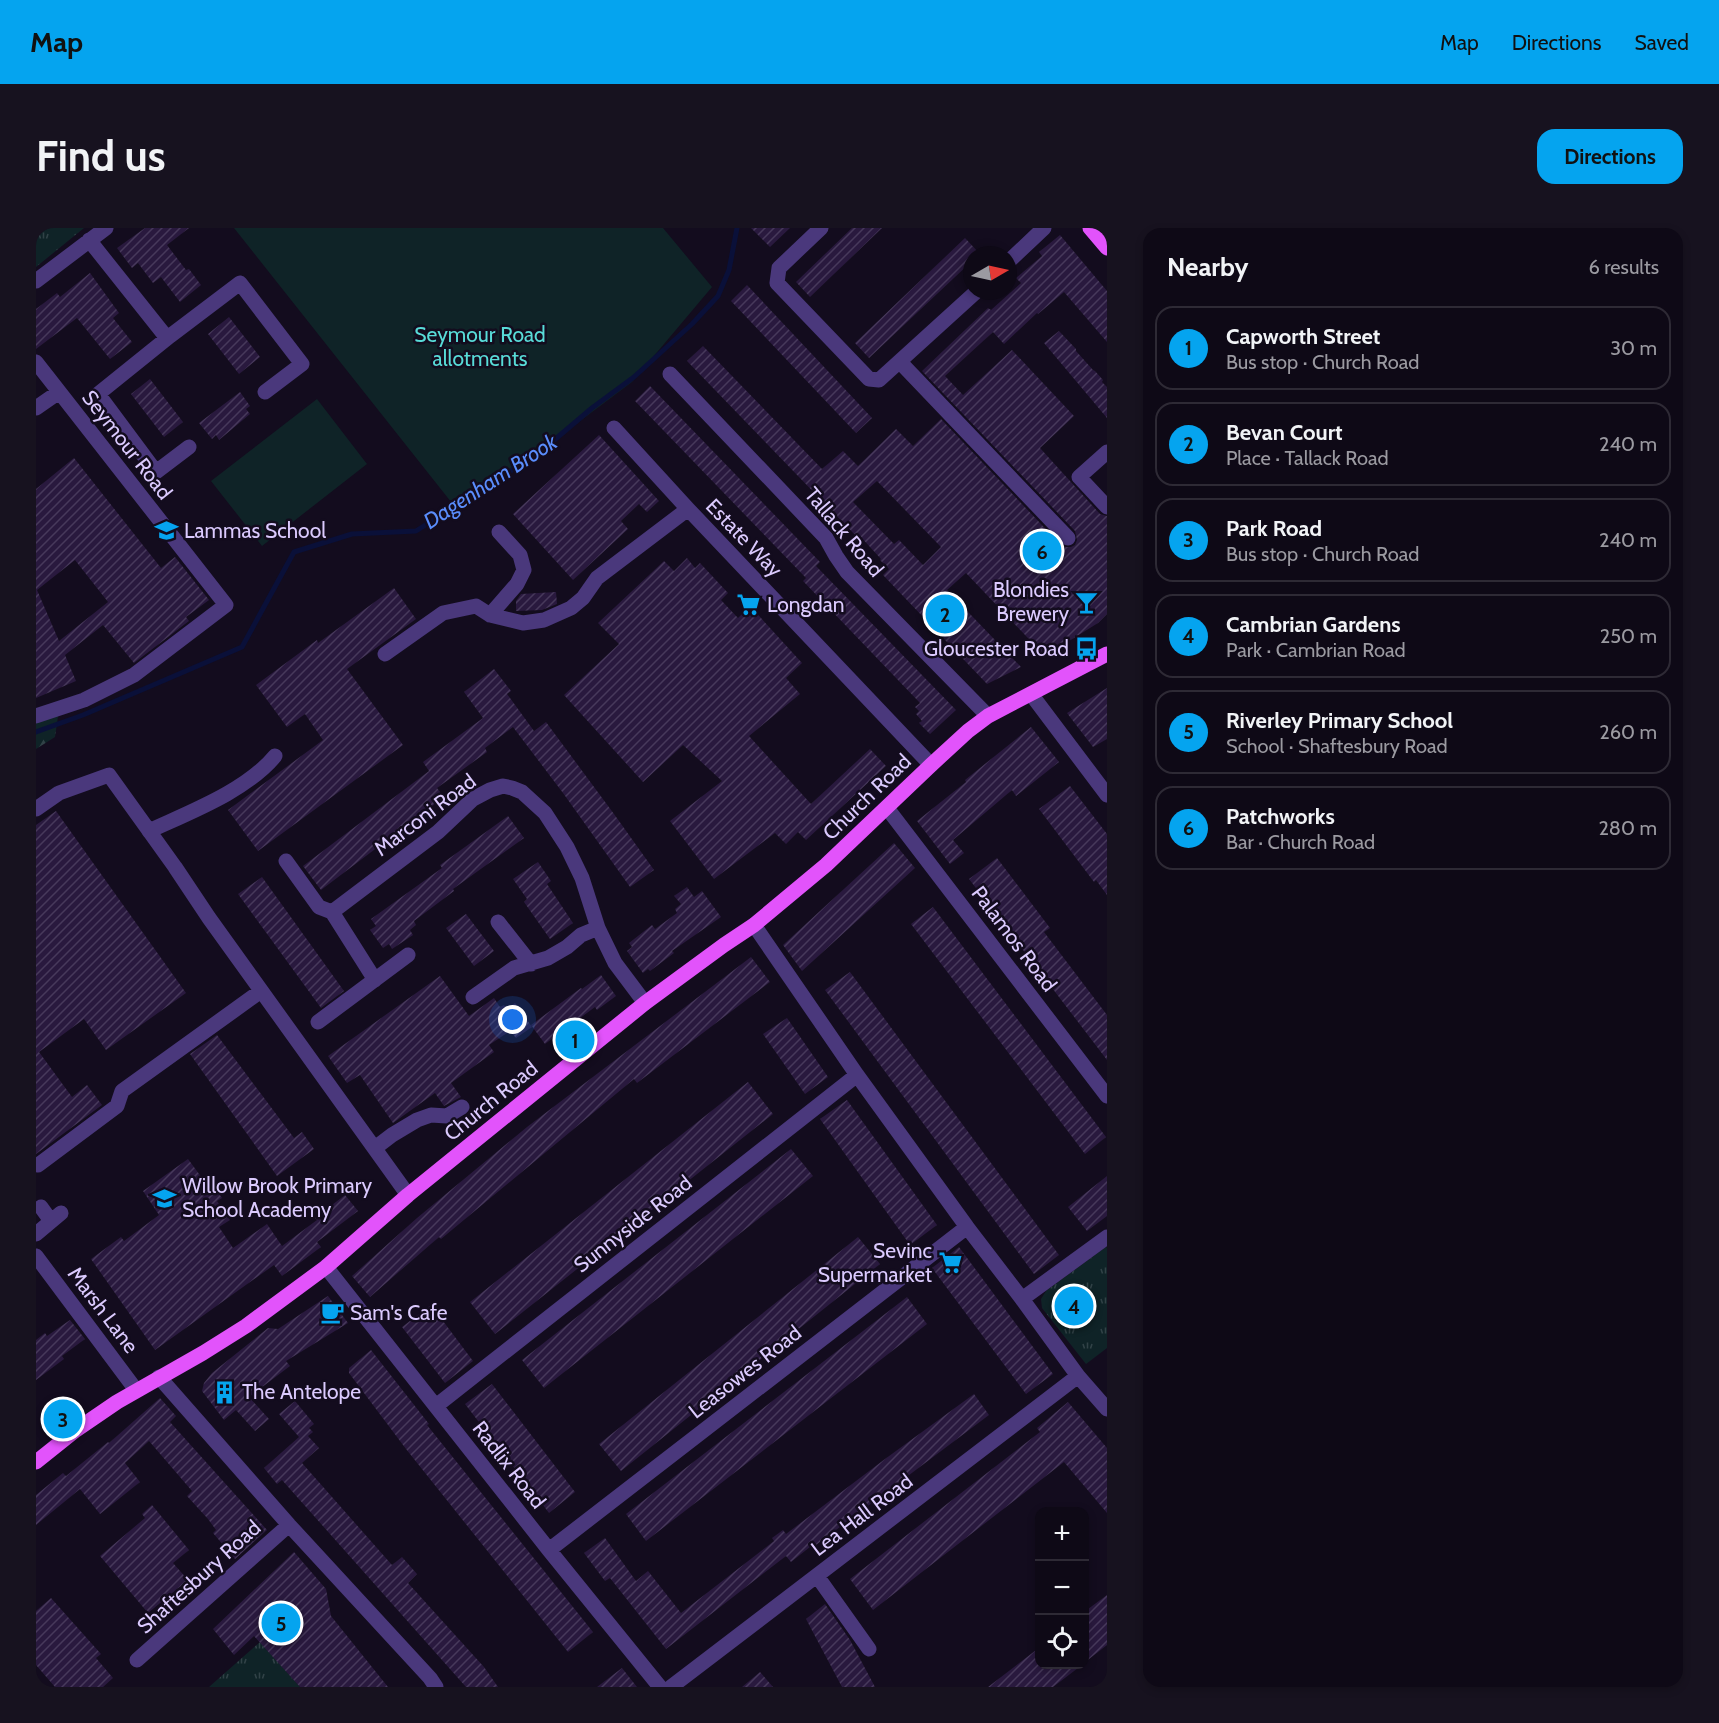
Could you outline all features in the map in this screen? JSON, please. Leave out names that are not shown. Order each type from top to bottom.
[{"type":"main road","points":[[1090,228],[1107,248]]},
{"type":"main road","name":"Church Road","points":[[36,1462],[89,1420],[246,1326],[326,1267],[408,1195],[645,1004],[754,925],[826,865],[968,731],[988,716],[1107,654]]},
{"type":"street","points":[[36,281],[106,228]]},
{"type":"street","points":[[821,228],[778,268],[777,283],[869,380],[879,380],[966,300]]},
{"type":"street","points":[[1017,254],[1044,228]]},
{"type":"street","points":[[89,240],[167,338]]},
{"type":"street","points":[[189,447],[156,472],[98,394],[240,283],[302,364],[265,392]]},
{"type":"street","name":"Seymour Road","points":[[36,362],[226,606],[134,675],[84,700],[36,716]]},
{"type":"street","points":[[900,362],[1068,538]]},
{"type":"street","name":"Tallack Road","points":[[670,374],[826,538],[847,572],[988,716]]},
{"type":"street","points":[[36,408],[59,392]]},
{"type":"street","points":[[614,428],[688,509]]},
{"type":"street","points":[[1107,452],[1079,477],[1107,507]]},
{"type":"street","name":"Estate Way","points":[[385,654],[443,613],[476,606],[490,615],[523,623],[544,620],[571,608],[583,598],[597,578],[688,509],[931,765]]},
{"type":"street","points":[[490,615],[517,584],[524,570],[520,555],[500,532]]},
{"type":"street","points":[[1031,694],[1107,795]]},
{"type":"street","points":[[149,831],[240,786],[275,756]]},
{"type":"street","points":[[36,809],[59,793],[109,775],[408,1195]]},
{"type":"street","name":"Marconi Road","points":[[332,912],[438,832],[474,799],[502,786],[522,792],[545,813],[567,847],[582,878],[598,928],[615,963],[645,1004]]},
{"type":"street","name":"Palamos Road","points":[[887,808],[1107,1096]]},
{"type":"street","points":[[286,861],[320,907],[332,912],[375,980]]},
{"type":"street","points":[[498,922],[531,964]]},
{"type":"street","points":[[754,925],[857,1075],[967,1227],[1078,1376],[1107,1409]]},
{"type":"street","points":[[473,997],[514,968],[548,958],[567,947],[581,935],[598,928]]},
{"type":"street","points":[[318,1022],[408,955]]},
{"type":"street","points":[[38,1165],[117,1106],[122,1091],[261,991]]},
{"type":"street","name":"Sunnyside Road","points":[[436,1406],[857,1075]]},
{"type":"street","points":[[375,1148],[417,1120],[431,1115],[447,1116],[462,1107]]},
{"type":"street","points":[[36,1234],[56,1217],[41,1207]]},
{"type":"street","name":"Leasowes Road","points":[[549,1550],[967,1227]]},
{"type":"street","points":[[1022,1299],[1106,1238]]},
{"type":"street","name":"Marsh Lane","points":[[36,1256],[136,1390]]},
{"type":"street","name":"Radlix Road","points":[[326,1267],[660,1687]]},
{"type":"street","name":"Lea Hall Road","points":[[671,1687],[1078,1376]]},
{"type":"street","points":[[159,1377],[289,1525],[430,1678],[431,1685]]},
{"type":"street","name":"Shaftesbury Road","points":[[137,1660],[289,1525]]},
{"type":"street","points":[[817,1576],[869,1649]]},
{"type":"green space","points":[[36,228],[84,228],[36,267]]},
{"type":"green space","name":"Seymour Road allotments","points":[[234,228],[663,228],[712,287],[632,382],[459,512]]},
{"type":"green space","points":[[317,399],[367,464],[262,546],[211,481]]},
{"type":"green space","points":[[58,716],[55,737],[36,749],[36,717]]},
{"type":"green space","points":[[1106,1247],[1107,1348],[1086,1364],[1042,1308],[1041,1299],[1046,1291]]},
{"type":"green space","points":[[260,1642],[300,1687],[209,1687]]},
{"type":"building","points":[[145,228],[189,228],[167,245],[201,285],[180,302],[161,277],[153,283],[138,263],[132,268],[117,248]]},
{"type":"building","points":[[751,228],[790,228],[770,247]]},
{"type":"building","points":[[852,228],[882,228],[810,297],[796,282]]},
{"type":"building","points":[[1060,235],[1107,291],[1107,342],[1064,292],[1037,313],[1004,344],[993,332],[945,376],[963,395],[1012,350],[1074,416],[1040,448],[1100,514],[1107,516],[1107,614],[1098,623],[1045,656],[966,573],[947,590],[1021,667],[987,684],[883,575],[889,569],[859,535],[857,537],[687,361],[703,346],[822,469],[843,451],[858,466],[896,429],[913,446],[941,419],[1061,545],[1071,547],[1077,540],[1075,531],[922,371],[988,308],[991,310],[1002,300],[1017,300],[1017,287],[1021,283],[1017,277],[1042,256],[1039,252]],"holes":[[[877,481],[941,547],[923,565],[899,540],[894,544],[853,502]]]},
{"type":"building","points":[[965,238],[972,246],[963,246],[963,269],[869,358],[855,343]]},
{"type":"building","points":[[90,273],[119,313],[113,318],[132,342],[110,359],[77,318],[36,349],[36,309],[57,293],[60,297]]},
{"type":"building","points":[[747,285],[872,418],[856,433],[731,301]]},
{"type":"building","points":[[229,317],[260,357],[239,374],[208,334]]},
{"type":"building","points":[[1059,331],[1107,387],[1107,418],[1044,343]]},
{"type":"building","points":[[150,379],[183,422],[164,437],[131,394]]},
{"type":"building","points":[[650,386],[820,562],[816,566],[956,710],[930,734],[919,723],[922,721],[916,714],[919,711],[915,707],[920,703],[803,581],[806,578],[635,401]]},
{"type":"building","points":[[240,392],[250,406],[246,409],[250,414],[219,440],[216,435],[212,439],[199,423]]},
{"type":"building","points":[[599,435],[659,501],[647,512],[639,504],[621,521],[628,529],[573,580],[513,514]]},
{"type":"building","points":[[74,458],[161,568],[175,557],[209,600],[186,617],[189,621],[134,663],[103,625],[65,655],[76,681],[36,698],[36,489]],"holes":[[[75,560],[108,602],[59,641],[37,590]]]},
{"type":"building","points":[[687,558],[695,568],[700,563],[728,593],[721,600],[738,618],[750,606],[802,663],[786,678],[800,694],[749,736],[811,804],[870,749],[886,766],[806,840],[798,832],[786,844],[775,833],[714,879],[670,821],[722,781],[683,745],[643,782],[564,695],[619,644],[598,623],[664,561],[674,571]]},
{"type":"building","points":[[394,588],[416,619],[347,669],[403,745],[258,851],[228,810],[323,740],[305,714],[287,727],[256,685]]},
{"type":"building","points":[[556,592],[557,604],[542,610],[516,611],[516,601],[521,594]]},
{"type":"building","points":[[494,669],[511,691],[507,694],[534,731],[546,722],[654,870],[630,887],[513,727],[485,748],[487,752],[437,788],[444,797],[321,890],[303,866],[429,771],[423,762],[483,718],[464,692]]},
{"type":"building","points":[[1107,688],[1107,739],[1093,747],[1067,713]]},
{"type":"building","points":[[1031,727],[1059,762],[1016,796],[1012,790],[953,840],[964,853],[950,864],[917,821]]},
{"type":"building","points":[[1070,786],[1107,834],[1107,895],[1096,880],[1094,882],[1039,809]]},
{"type":"building","points":[[56,811],[186,993],[106,1050],[84,1019],[39,1052],[72,1097],[87,1085],[102,1105],[36,1154],[36,825]]},
{"type":"building","points":[[508,816],[524,838],[453,889],[454,891],[414,921],[416,925],[410,930],[413,935],[392,949],[389,944],[383,948],[370,930],[376,926],[371,919],[442,868],[440,865]]},
{"type":"building","points":[[894,843],[915,868],[802,971],[783,945]]},
{"type":"building","points":[[997,858],[1050,928],[1044,932],[1107,1015],[1107,1060],[969,879]]},
{"type":"building","points":[[538,862],[551,881],[547,884],[573,923],[550,939],[524,902],[527,899],[513,879]]},
{"type":"building","points":[[262,877],[344,991],[321,1008],[238,894]]},
{"type":"building","points":[[687,887],[694,897],[702,891],[721,917],[672,951],[674,953],[650,971],[648,969],[643,973],[627,951],[632,947],[629,943],[652,925],[655,929],[677,913],[675,909],[681,904],[674,896]]},
{"type":"building","points":[[933,907],[1106,1137],[1085,1154],[911,924]]},
{"type":"building","points":[[466,914],[494,951],[474,966],[446,928]]},
{"type":"building","points":[[751,957],[770,982],[637,1083],[634,1079],[441,1239],[439,1237],[370,1297],[352,1276],[417,1218],[527,1127]]},
{"type":"building","points":[[850,972],[1059,1255],[1034,1274],[825,990]]},
{"type":"building","points":[[601,975],[616,996],[597,1010],[595,1007],[545,1044],[531,1025]]},
{"type":"building","points":[[440,976],[469,1016],[494,998],[500,1007],[504,1005],[507,1009],[515,1003],[532,1027],[516,1038],[510,1031],[489,1045],[494,1052],[451,1083],[461,1097],[444,1106],[435,1093],[393,1123],[360,1075],[347,1083],[328,1056]]},
{"type":"building","points":[[787,1018],[828,1077],[805,1094],[763,1034]]},
{"type":"building","points":[[217,1035],[294,1138],[302,1132],[314,1149],[277,1176],[190,1054]]},
{"type":"building","points":[[748,1082],[773,1114],[495,1334],[470,1302]]},
{"type":"building","points":[[847,1100],[937,1225],[910,1245],[820,1119]]},
{"type":"building","points":[[791,1149],[813,1176],[544,1388],[522,1360]]},
{"type":"building","points":[[188,1159],[205,1182],[209,1179],[222,1198],[217,1201],[230,1220],[219,1227],[233,1248],[267,1224],[282,1246],[317,1220],[315,1218],[345,1195],[358,1211],[317,1242],[321,1247],[282,1276],[274,1265],[155,1350],[91,1259],[121,1237],[124,1241],[159,1215],[143,1191]]},
{"type":"building","points":[[1107,1176],[1107,1216],[1087,1231],[1068,1207]]},
{"type":"building","points":[[858,1237],[880,1264],[621,1471],[599,1444]]},
{"type":"building","points":[[959,1247],[1053,1374],[1026,1394],[932,1268]]},
{"type":"building","points":[[328,1296],[348,1323],[286,1361],[290,1366],[249,1397],[269,1419],[255,1431],[236,1410],[224,1420],[202,1391],[204,1383],[212,1373],[268,1328],[278,1329]]},
{"type":"building","points":[[907,1297],[927,1324],[646,1541],[626,1514]]},
{"type":"building","points":[[431,1305],[473,1361],[445,1383],[402,1327]]},
{"type":"building","points":[[70,1320],[85,1339],[62,1356],[64,1359],[36,1380],[36,1340],[45,1333],[47,1336]]},
{"type":"building","points":[[371,1350],[429,1424],[427,1425],[593,1632],[568,1652],[406,1449],[349,1373],[349,1368]]},
{"type":"building","points":[[492,1384],[575,1492],[549,1513],[465,1404]]},
{"type":"building","points":[[974,1394],[989,1415],[816,1545],[815,1543],[791,1562],[786,1556],[666,1649],[610,1578],[605,1581],[584,1553],[605,1538],[636,1581],[648,1571],[681,1613],[774,1541],[772,1538],[783,1530],[786,1534]]},
{"type":"building","points":[[160,1398],[176,1416],[170,1422],[267,1530],[235,1559],[213,1533],[216,1530],[208,1519],[187,1496],[192,1491],[149,1441],[125,1463],[140,1482],[100,1514],[80,1489],[36,1525],[36,1495],[63,1473],[66,1476],[109,1443]]},
{"type":"building","points":[[295,1401],[314,1424],[309,1428],[313,1432],[308,1436],[319,1448],[302,1463],[392,1565],[402,1557],[417,1574],[408,1583],[484,1667],[498,1687],[466,1687],[282,1480],[277,1484],[264,1468],[299,1437],[279,1414]]},
{"type":"building","points":[[1068,1402],[1107,1448],[1107,1513],[1064,1462],[873,1610],[850,1579],[1040,1432],[1037,1428]]},
{"type":"building","points":[[152,1505],[189,1550],[173,1563],[188,1580],[148,1613],[100,1556],[145,1518],[142,1514]]},
{"type":"building","points":[[294,1552],[326,1589],[331,1616],[388,1687],[300,1687],[254,1636],[234,1655],[213,1629]]},
{"type":"building","points":[[1107,1595],[1107,1645],[1089,1659],[1089,1615],[1089,1608]]},
{"type":"building","points":[[51,1598],[101,1654],[96,1658],[113,1678],[103,1687],[55,1687],[36,1665],[36,1611]]},
{"type":"building","points":[[825,1604],[850,1640],[875,1687],[842,1687],[806,1619]]},
{"type":"building","points":[[1035,1651],[1035,1669],[1077,1669],[1053,1687],[988,1687]]},
{"type":"building","points":[[622,1668],[637,1687],[597,1687]]},
{"type":"building","points":[[760,1672],[773,1687],[742,1687]]},
{"type":"waterway","name":"Dagenham Brook","points":[[36,732],[83,715],[242,647],[294,552],[352,534],[416,531],[539,453],[592,408],[634,377],[692,324],[718,296],[729,270],[737,228]]},
{"type":"place","name":"Lammas School","points":[[166,531]]},
{"type":"place","name":"Patchworks","points":[[1042,551]]},
{"type":"place","name":"Blondies Brewery","points":[[1087,602]]},
{"type":"place","name":"Longdan","points":[[749,605]]},
{"type":"place","name":"Bevan Court","points":[[945,614]]},
{"type":"place","name":"Gloucester Road","points":[[1087,649]]},
{"type":"place","name":"Capworth Street","points":[[575,1040]]},
{"type":"place","name":"Willow Brook Primary School Academy","points":[[164,1198]]},
{"type":"place","name":"Sevinc Supermarket","points":[[950,1263]]},
{"type":"place","name":"Cambrian Gardens","points":[[1074,1306]]},
{"type":"place","name":"Sam's Cafe","points":[[332,1313]]},
{"type":"place","name":"The Antelope","points":[[224,1392]]},
{"type":"place","name":"Park Road","points":[[63,1419]]},
{"type":"place","name":"Riverley Primary School","points":[[281,1623]]}]
